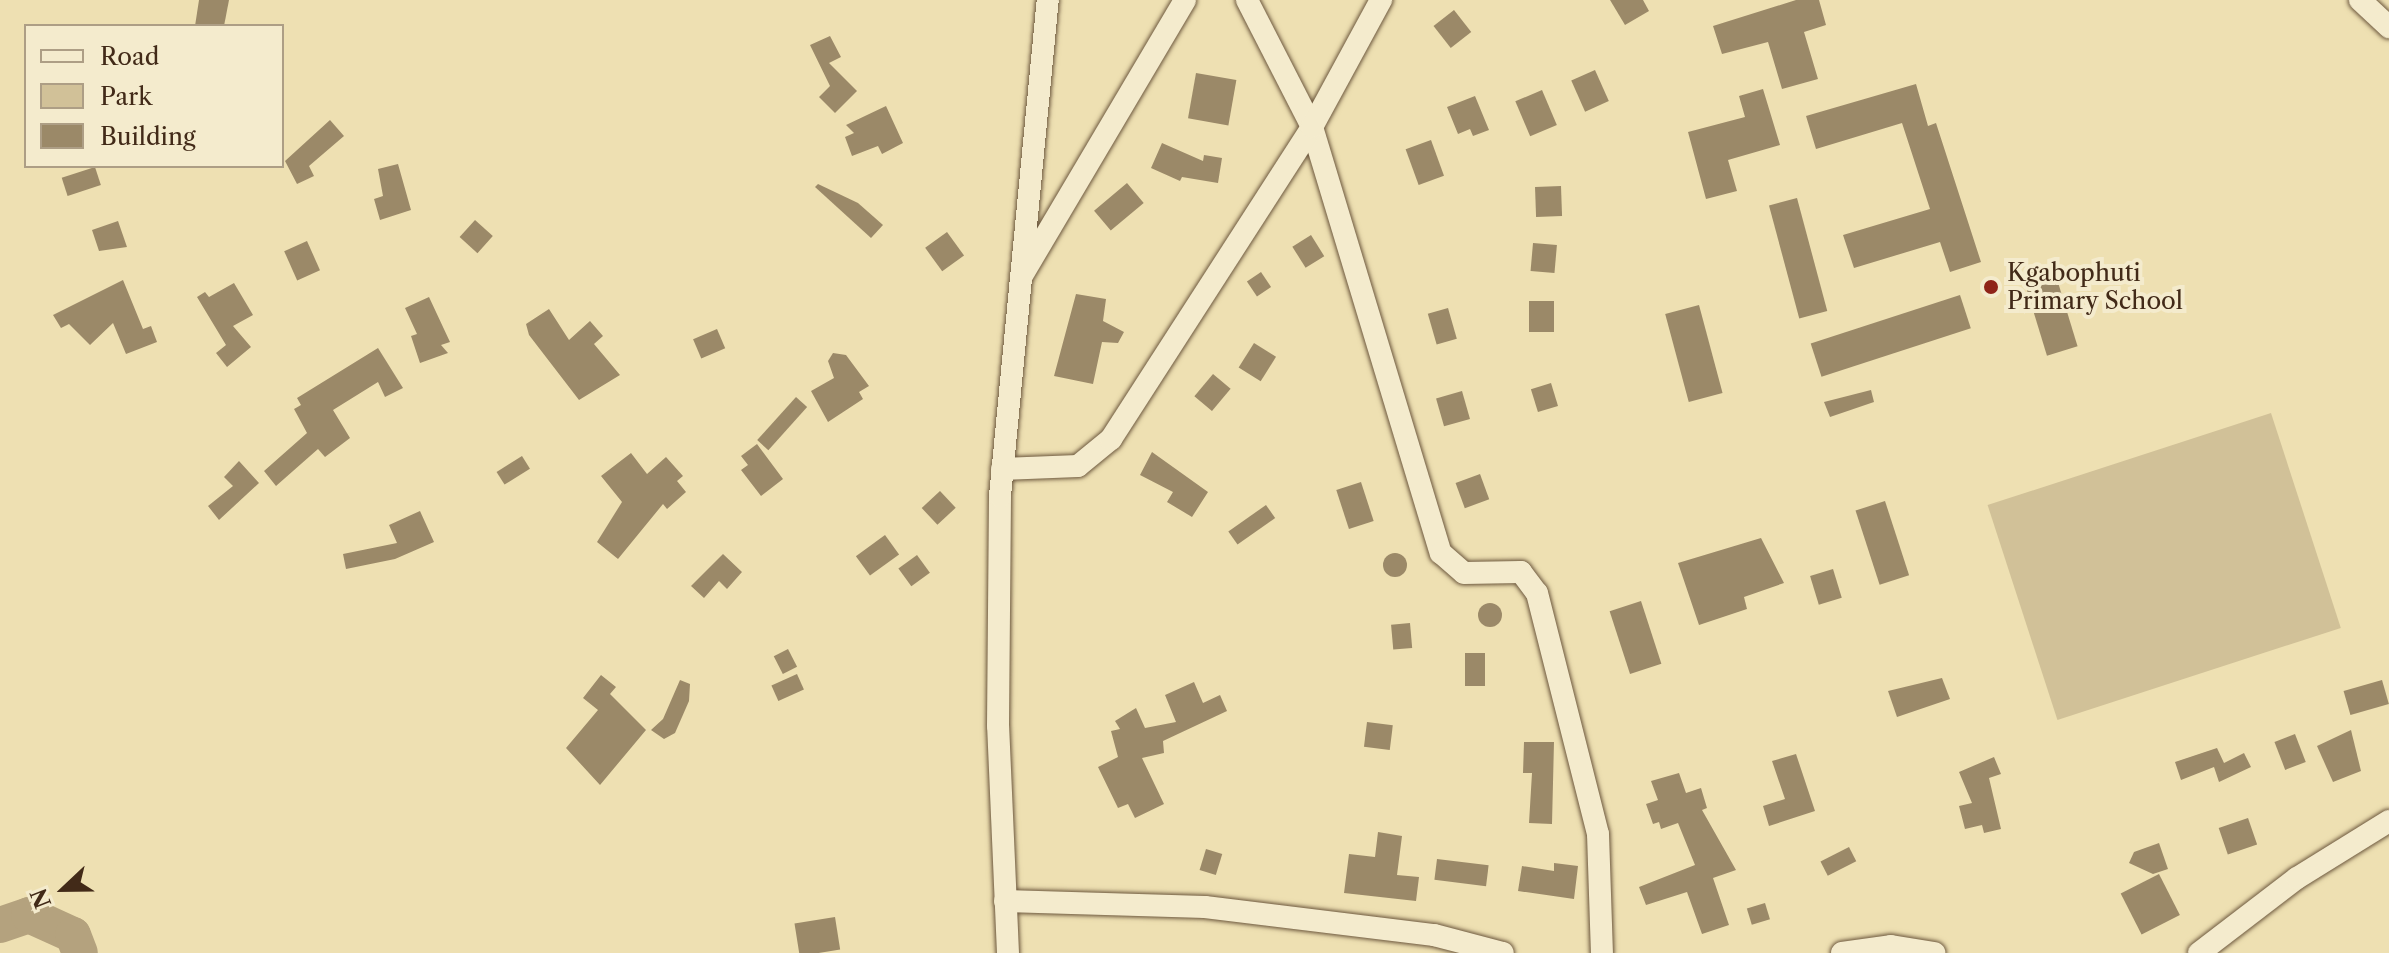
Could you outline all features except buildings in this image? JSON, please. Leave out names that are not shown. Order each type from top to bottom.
[{"type":"street","points":[[1008,953],[998,726],[1002,469],[1048,0]]},
{"type":"street","points":[[1021,278],[1185,0]]},
{"type":"street","points":[[1247,0],[1312,127],[1441,553],[1464,573],[1521,572],[1537,593],[1598,834],[1602,953]]},
{"type":"street","points":[[1002,469],[1078,466],[1103,448],[1147,390],[1312,127],[1381,0]]},
{"type":"street","points":[[2360,0],[2389,27]]},
{"type":"street","points":[[2199,953],[2297,878],[2389,821]]},
{"type":"street","points":[[1005,901],[1205,907],[1434,935],[1503,953]]},
{"type":"street","points":[[1842,953],[1891,946],[1934,953]]},
{"type":"green space","points":[[2271,413],[2341,628],[2057,720],[1988,505]]},
{"type":"waterway","points":[[0,925],[29,915],[73,935],[80,953]]},
{"type":"place","name":"Kgabophuti Primary School","points":[[1991,287]]}]
